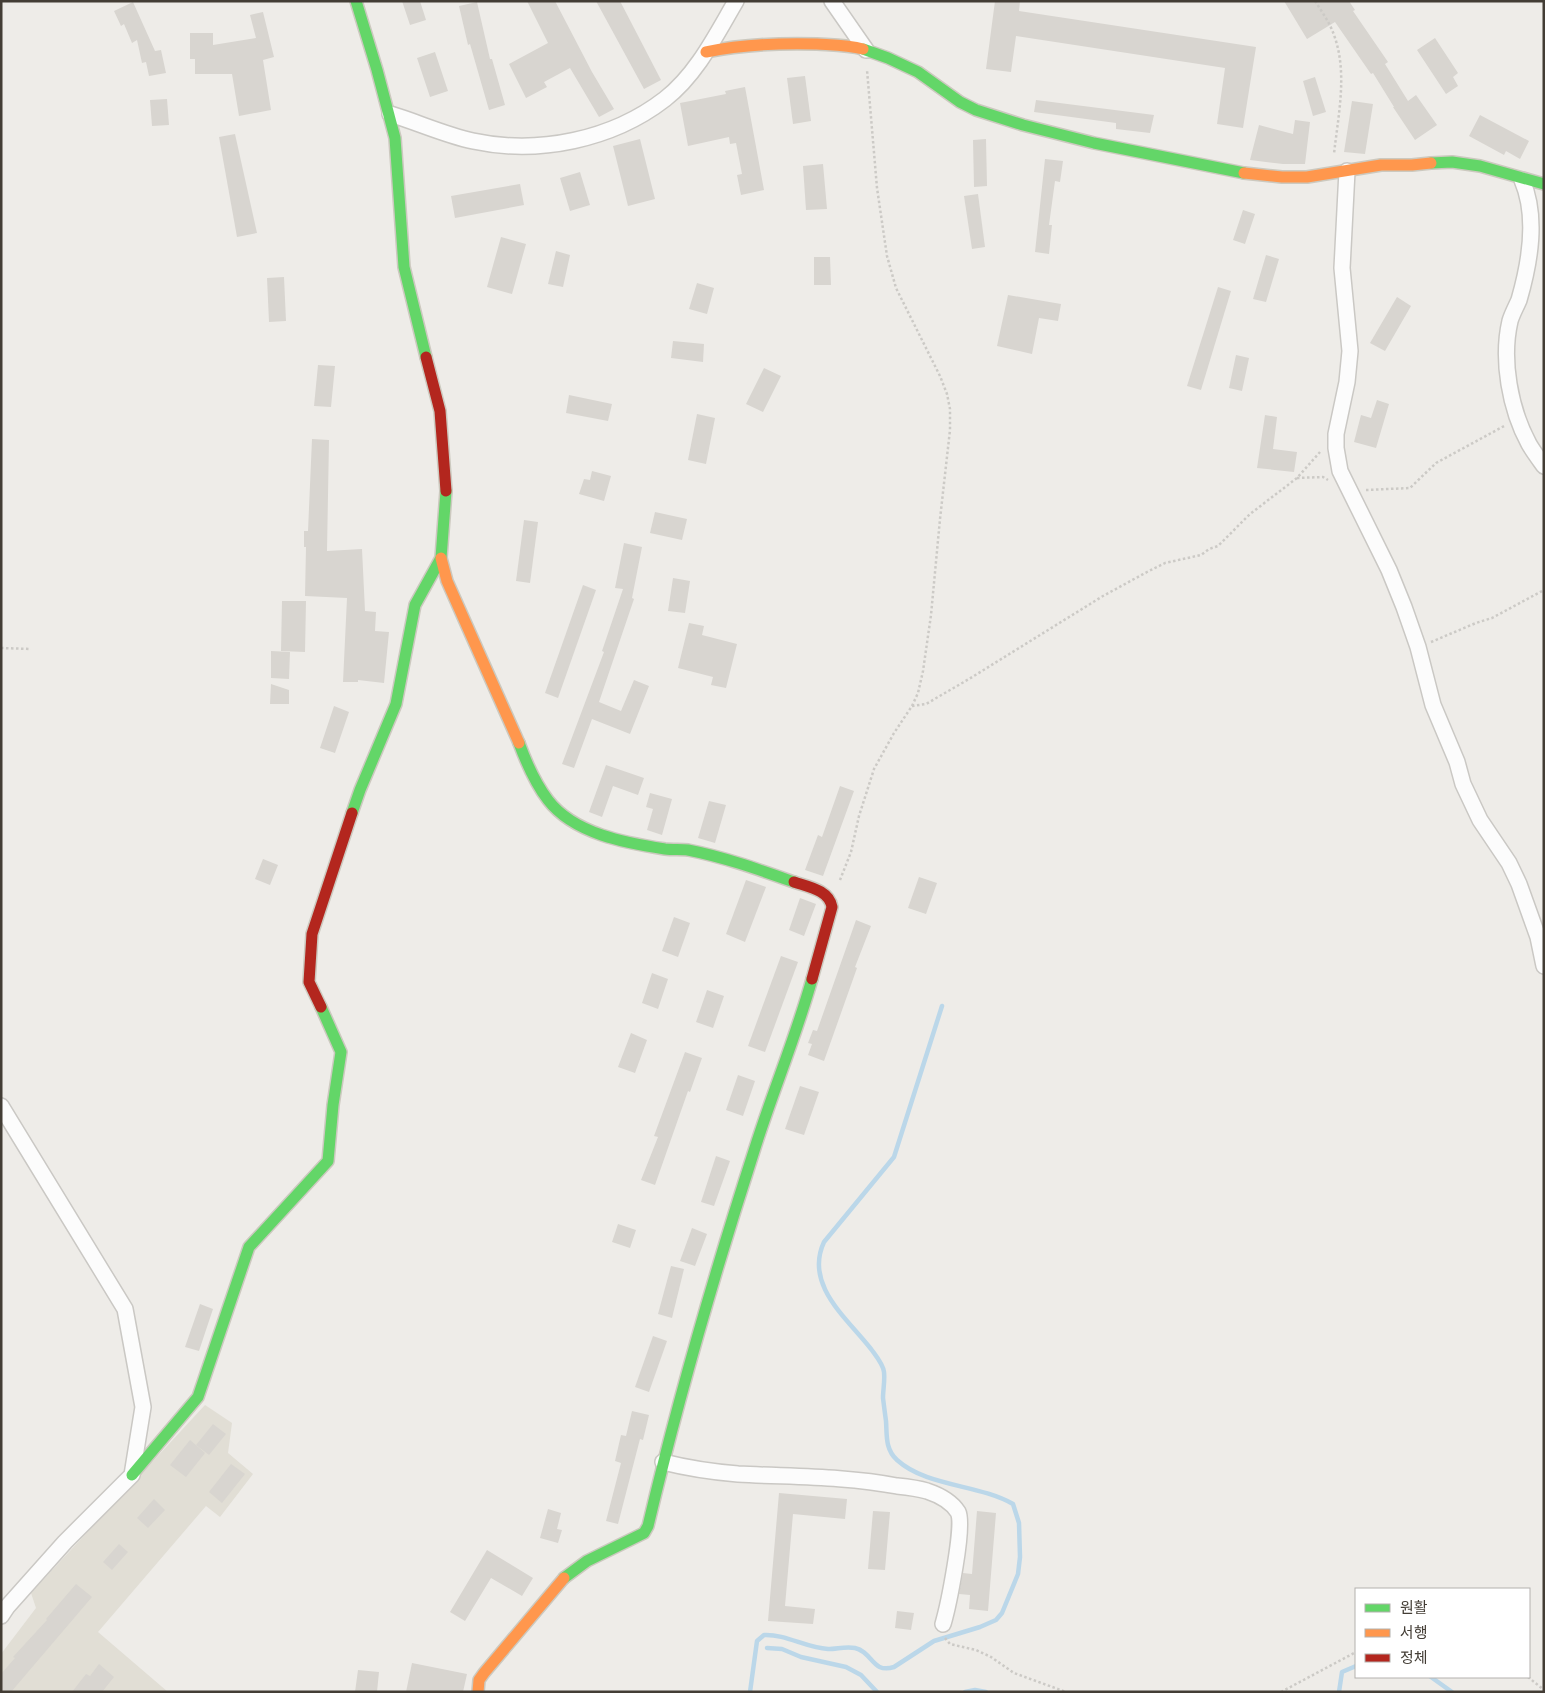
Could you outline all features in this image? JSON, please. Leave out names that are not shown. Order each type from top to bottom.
[{"type":"street","points":[[356,1],[390,114],[395,138],[404,267],[440,411],[446,492],[441,558],[447,581],[512,726],[526,762],[549,802],[557,810],[583,827],[662,849],[686,850],[750,868],[827,894],[831,900],[832,907],[806,1000],[754,1150],[695,1342],[648,1526],[644,1533],[587,1561],[565,1577],[484,1673],[479,1680],[478,1692]]},
{"type":"street","points":[[390,114],[457,137],[482,142],[536,145],[572,141],[588,137],[626,122],[665,99],[682,82],[706,52],[736,1]]},
{"type":"street","points":[[832,1],[866,50]]},
{"type":"street","points":[[706,52],[722,48],[771,43],[858,47],[918,72],[938,84],[957,101],[973,109],[1038,130],[1111,148],[1254,174],[1284,177],[1311,176],[1382,165],[1416,166],[1436,162],[1474,165],[1494,169],[1522,180],[1544,184]]},
{"type":"street","points":[[1340,172],[1342,268],[1350,351],[1347,382],[1336,434],[1336,448],[1340,471],[1389,570],[1418,648],[1433,705],[1457,762],[1463,784],[1480,820],[1509,863],[1519,884],[1538,937],[1544,966]]},
{"type":"street","points":[[1522,180],[1527,191],[1531,212],[1530,238],[1518,300],[1510,321],[1506,361],[1508,386],[1528,443],[1544,466]]},
{"type":"street","points":[[1,1616],[66,1542],[132,1475],[198,1397],[249,1247],[328,1161],[333,1104],[341,1052],[310,982],[312,934],[360,790],[396,704],[415,605],[441,558]]},
{"type":"street","points":[[1,1106],[125,1309],[143,1407],[132,1475]]},
{"type":"street","points":[[663,1462],[702,1470],[736,1474],[873,1482],[925,1491],[942,1498],[959,1513],[960,1520],[956,1557],[943,1624]]},
{"type":"path","points":[[1315,1],[1335,36],[1341,68],[1340,172]]},
{"type":"path","points":[[827,894],[838,884],[851,852],[859,816],[874,768],[918,693],[931,615],[940,519],[949,452],[950,409],[947,394],[896,288],[887,256],[878,188],[866,50]]},
{"type":"path","points":[[1297,478],[1322,477],[1341,486],[1362,490],[1410,488],[1436,463],[1519,418]]},
{"type":"path","points":[[912,706],[926,704],[1103,596],[1147,572],[1165,563],[1200,555],[1218,546],[1250,514],[1297,478],[1336,434]]},
{"type":"path","points":[[1418,648],[1492,618],[1544,590]]},
{"type":"path","points":[[1,648],[31,649]]},
{"type":"path","points":[[946,1641],[960,1648],[976,1650],[991,1657],[1014,1673],[1066,1692]]},
{"type":"path","points":[[1281,1692],[1355,1653]]},
{"type":"path","points":[[1529,1678],[1544,1690]]},
{"type":"shaded area","points":[[205,1405],[232,1423],[228,1453],[253,1474],[220,1517],[206,1506],[98,1632],[168,1692],[1,1692],[1,1654],[36,1608],[31,1593]]},
{"type":"building","points":[[402,1],[420,1],[426,20],[410,25]]},
{"type":"building","points":[[527,1],[555,1],[592,72],[614,109],[599,117],[570,68],[544,82],[547,87],[526,98],[509,64],[548,43]]},
{"type":"building","points":[[596,1],[620,1],[661,80],[644,89]]},
{"type":"building","points":[[995,1],[1020,1],[1019,11],[1256,47],[1243,128],[1217,124],[1225,68],[1016,36],[1011,72],[986,69]]},
{"type":"building","points":[[1284,1],[1349,1],[1355,10],[1353,11],[1388,62],[1385,64],[1408,101],[1416,95],[1437,125],[1415,140],[1373,73],[1371,74],[1335,22],[1307,39]]},
{"type":"building","points":[[133,2],[155,51],[161,50],[166,73],[149,76],[146,62],[142,63],[137,40],[132,43],[124,24],[121,26],[114,11]]},
{"type":"building","points":[[477,2],[490,59],[492,59],[505,105],[489,110],[470,44],[468,45],[459,6]]},
{"type":"building","points":[[263,12],[274,57],[263,60],[271,110],[239,116],[232,74],[195,74],[195,59],[190,59],[190,33],[213,33],[213,45],[256,38],[250,15]]},
{"type":"building","points":[[1435,38],[1458,73],[1453,77],[1458,86],[1446,94],[1417,50]]},
{"type":"building","points":[[435,52],[448,91],[430,97],[417,58]]},
{"type":"building","points":[[805,76],[811,121],[793,124],[787,78]]},
{"type":"building","points":[[1315,77],[1326,112],[1313,116],[1303,81]]},
{"type":"building","points":[[745,87],[764,190],[741,195],[737,175],[742,174],[736,143],[730,144],[729,137],[688,146],[680,103],[726,94],[725,91]]},
{"type":"building","points":[[167,99],[169,125],[152,126],[150,100]]},
{"type":"building","points":[[1036,100],[1154,115],[1150,133],[1116,129],[1116,123],[1034,112]]},
{"type":"building","points":[[1352,101],[1373,104],[1365,154],[1344,152]]},
{"type":"building","points":[[1480,115],[1529,141],[1520,159],[1506,151],[1504,155],[1469,136]]},
{"type":"building","points":[[1295,120],[1310,122],[1305,164],[1283,164],[1250,160],[1259,125],[1293,134]]},
{"type":"building","points":[[235,134],[257,233],[237,237],[219,137]]},
{"type":"building","points":[[640,139],[655,199],[628,206],[613,146]]},
{"type":"building","points":[[986,139],[987,186],[974,187],[973,140]]},
{"type":"building","points":[[1045,159],[1063,161],[1060,182],[1055,181],[1049,225],[1052,225],[1049,254],[1035,252]]},
{"type":"building","points":[[823,164],[827,209],[806,210],[803,166]]},
{"type":"building","points":[[580,172],[590,205],[570,211],[560,178]]},
{"type":"building","points":[[520,184],[524,205],[455,218],[451,196]]},
{"type":"building","points":[[978,194],[985,247],[972,249],[964,196]]},
{"type":"building","points":[[1243,210],[1255,214],[1245,244],[1233,240]]},
{"type":"building","points":[[501,237],[526,244],[512,294],[487,287]]},
{"type":"building","points":[[556,251],[570,255],[563,287],[548,284]]},
{"type":"building","points":[[1266,255],[1279,259],[1266,302],[1253,299]]},
{"type":"building","points":[[814,257],[830,257],[831,285],[814,285]]},
{"type":"building","points":[[284,277],[286,321],[269,322],[267,278]]},
{"type":"building","points":[[697,283],[714,288],[707,314],[689,309]]},
{"type":"building","points":[[1218,287],[1231,291],[1201,390],[1187,386]]},
{"type":"building","points":[[1008,295],[1061,304],[1058,321],[1039,318],[1032,354],[997,346]]},
{"type":"building","points":[[1397,297],[1411,306],[1385,351],[1370,343]]},
{"type":"building","points":[[673,341],[704,344],[703,362],[671,358]]},
{"type":"building","points":[[1236,355],[1249,358],[1242,391],[1229,388]]},
{"type":"building","points":[[318,365],[335,366],[331,407],[314,406]]},
{"type":"building","points":[[764,368],[781,376],[763,412],[746,404]]},
{"type":"building","points":[[569,395],[612,404],[608,421],[566,413]]},
{"type":"building","points":[[1377,400],[1389,404],[1376,448],[1354,442],[1361,415],[1371,418]]},
{"type":"building","points":[[697,414],[715,418],[706,464],[688,460]]},
{"type":"building","points":[[1265,415],[1277,417],[1273,449],[1297,452],[1294,472],[1257,468]]},
{"type":"building","points":[[312,439],[329,440],[327,551],[362,549],[365,611],[376,612],[375,631],[389,632],[384,683],[358,680],[358,682],[343,682],[347,598],[305,596],[306,547],[304,547],[304,531],[308,531]]},
{"type":"building","points":[[592,471],[611,476],[604,501],[579,494],[584,479],[590,480]]},
{"type":"building","points":[[655,512],[687,519],[682,540],[650,533]]},
{"type":"building","points":[[524,520],[538,522],[530,583],[516,581]]},
{"type":"building","points":[[624,543],[642,547],[632,598],[634,599],[599,702],[621,711],[634,680],[649,686],[630,734],[592,719],[574,768],[562,764],[604,652],[602,651],[623,589],[615,588]]},
{"type":"building","points":[[673,578],[690,581],[685,613],[668,611]]},
{"type":"building","points":[[583,585],[596,590],[558,698],[545,693]]},
{"type":"building","points":[[282,601],[306,601],[305,652],[281,651]]},
{"type":"building","points":[[689,623],[704,626],[702,635],[737,644],[726,688],[711,685],[713,677],[678,668]]},
{"type":"building","points":[[271,651],[290,652],[289,679],[271,678]]},
{"type":"building","points":[[271,684],[289,690],[289,704],[270,704]]},
{"type":"building","points":[[334,706],[349,712],[335,753],[320,748]]},
{"type":"building","points":[[606,765],[644,778],[638,795],[613,786],[602,817],[589,812]]},
{"type":"building","points":[[840,786],[854,791],[823,876],[805,870],[818,835],[822,837]]},
{"type":"building","points":[[650,793],[672,799],[662,835],[647,830],[653,809],[646,807]]},
{"type":"building","points":[[709,801],[726,805],[715,843],[698,838]]},
{"type":"building","points":[[263,859],[278,865],[270,885],[255,879]]},
{"type":"building","points":[[919,877],[937,883],[926,914],[908,908]]},
{"type":"building","points":[[746,880],[766,887],[745,942],[726,934]]},
{"type":"building","points":[[800,898],[816,904],[804,936],[789,930]]},
{"type":"building","points":[[674,917],[690,923],[678,957],[662,951]]},
{"type":"building","points":[[856,920],[871,926],[855,967],[857,968],[824,1061],[808,1055],[812,1044],[808,1043],[813,1030],[817,1031]]},
{"type":"building","points":[[781,956],[798,962],[765,1052],[748,1046]]},
{"type":"building","points":[[652,973],[668,979],[658,1009],[642,1003]]},
{"type":"building","points":[[707,990],[724,996],[713,1028],[696,1022]]},
{"type":"building","points":[[631,1033],[647,1040],[635,1073],[618,1067]]},
{"type":"building","points":[[685,1052],[702,1058],[690,1092],[688,1091],[655,1185],[641,1180],[658,1137],[654,1136]]},
{"type":"building","points":[[738,1075],[755,1081],[743,1116],[726,1110]]},
{"type":"building","points":[[800,1086],[819,1092],[804,1135],[785,1129]]},
{"type":"building","points":[[716,1156],[730,1161],[714,1206],[701,1202]]},
{"type":"building","points":[[618,1224],[636,1230],[630,1248],[612,1242]]},
{"type":"building","points":[[692,1228],[707,1234],[695,1266],[680,1261]]},
{"type":"building","points":[[671,1266],[684,1269],[672,1318],[658,1314]]},
{"type":"building","points":[[200,1304],[213,1309],[199,1351],[185,1347]]},
{"type":"building","points":[[653,1336],[667,1341],[649,1392],[635,1387]]},
{"type":"building","points":[[632,1411],[649,1415],[643,1440],[640,1439],[618,1524],[606,1521],[621,1463],[615,1461],[621,1435],[626,1436]]},
{"type":"building","points":[[213,1424],[226,1434],[209,1455],[196,1445]]},
{"type":"building","points":[[190,1440],[205,1453],[186,1477],[170,1465]]},
{"type":"building","points":[[231,1464],[245,1474],[222,1503],[209,1492]]},
{"type":"building","points":[[779,1493],[847,1499],[845,1519],[793,1514],[785,1606],[815,1609],[813,1624],[768,1621]]},
{"type":"building","points":[[154,1499],[165,1510],[148,1528],[137,1518]]},
{"type":"building","points":[[548,1509],[561,1513],[557,1529],[562,1530],[558,1543],[540,1538]]},
{"type":"building","points":[[873,1511],[890,1512],[885,1570],[868,1569]]},
{"type":"building","points":[[977,1511],[996,1513],[988,1611],[969,1609],[970,1595],[959,1594],[963,1573],[972,1574]]},
{"type":"building","points":[[119,1544],[128,1552],[112,1570],[103,1562]]},
{"type":"building","points":[[487,1550],[533,1578],[522,1596],[491,1578],[465,1621],[450,1612]]},
{"type":"building","points":[[76,1584],[92,1597],[11,1692],[1,1692],[1,1674],[15,1658],[13,1657],[47,1620]]},
{"type":"building","points":[[897,1611],[914,1613],[911,1630],[895,1628]]},
{"type":"building","points":[[412,1663],[467,1674],[463,1692],[406,1692]]},
{"type":"building","points":[[99,1664],[114,1677],[102,1692],[72,1692],[86,1674],[90,1676]]},
{"type":"building","points":[[358,1670],[379,1672],[377,1692],[355,1692]]},
{"type":"waterway","points":[[750,1692],[757,1641],[764,1635],[772,1635],[820,1648],[855,1648],[861,1650],[881,1668],[894,1667],[934,1641],[996,1620],[1002,1613],[1018,1574],[1020,1557],[1019,1523],[1013,1504],[984,1492],[938,1481],[909,1469],[893,1456],[887,1437],[883,1398],[884,1372],[882,1366],[871,1349],[831,1300],[824,1287],[820,1272],[819,1258],[824,1242],[894,1157],[942,1006]]},
{"type":"waterway","points":[[767,1648],[782,1649],[801,1657],[846,1667],[861,1675],[877,1692]]},
{"type":"waterway","points":[[1339,1692],[1342,1672],[1355,1666]]},
{"type":"waterway","points":[[1432,1678],[1452,1692]]},
{"type":"waterway","points":[[965,1692],[975,1690],[986,1692]]},
{"type":"traffic: fast","points":[[356,1],[395,138],[404,267],[426,357]]},
{"type":"traffic: fast","points":[[863,49],[918,72],[960,102],[976,110],[1023,125],[1094,143],[1244,173]]},
{"type":"traffic: fast","points":[[1431,163],[1452,162],[1480,166],[1544,184]]},
{"type":"traffic: fast","points":[[352,813],[396,704],[415,605],[441,558],[446,491]]},
{"type":"traffic: fast","points":[[519,743],[531,772],[548,800],[559,812],[586,829],[634,844],[665,849],[688,850],[715,856],[794,882]]},
{"type":"traffic: fast","points":[[564,1578],[587,1561],[644,1533],[648,1526],[684,1384],[711,1291],[761,1129],[799,1022],[812,979]]},
{"type":"traffic: fast","points":[[132,1475],[198,1397],[249,1247],[328,1161],[333,1105],[341,1052],[321,1007]]},
{"type":"traffic: slow","points":[[706,52],[748,46],[789,44],[840,45],[863,49]]},
{"type":"traffic: slow","points":[[1244,173],[1282,177],[1307,177],[1381,165],[1431,163]]},
{"type":"traffic: slow","points":[[441,558],[447,581],[519,743]]},
{"type":"traffic: slow","points":[[478,1692],[479,1680],[484,1673],[564,1578]]},
{"type":"traffic: jam","points":[[426,357],[440,411],[446,491]]},
{"type":"traffic: jam","points":[[321,1007],[309,982],[312,934],[352,813]]},
{"type":"traffic: jam","points":[[794,882],[823,893],[830,901],[832,907],[812,979]]}]
